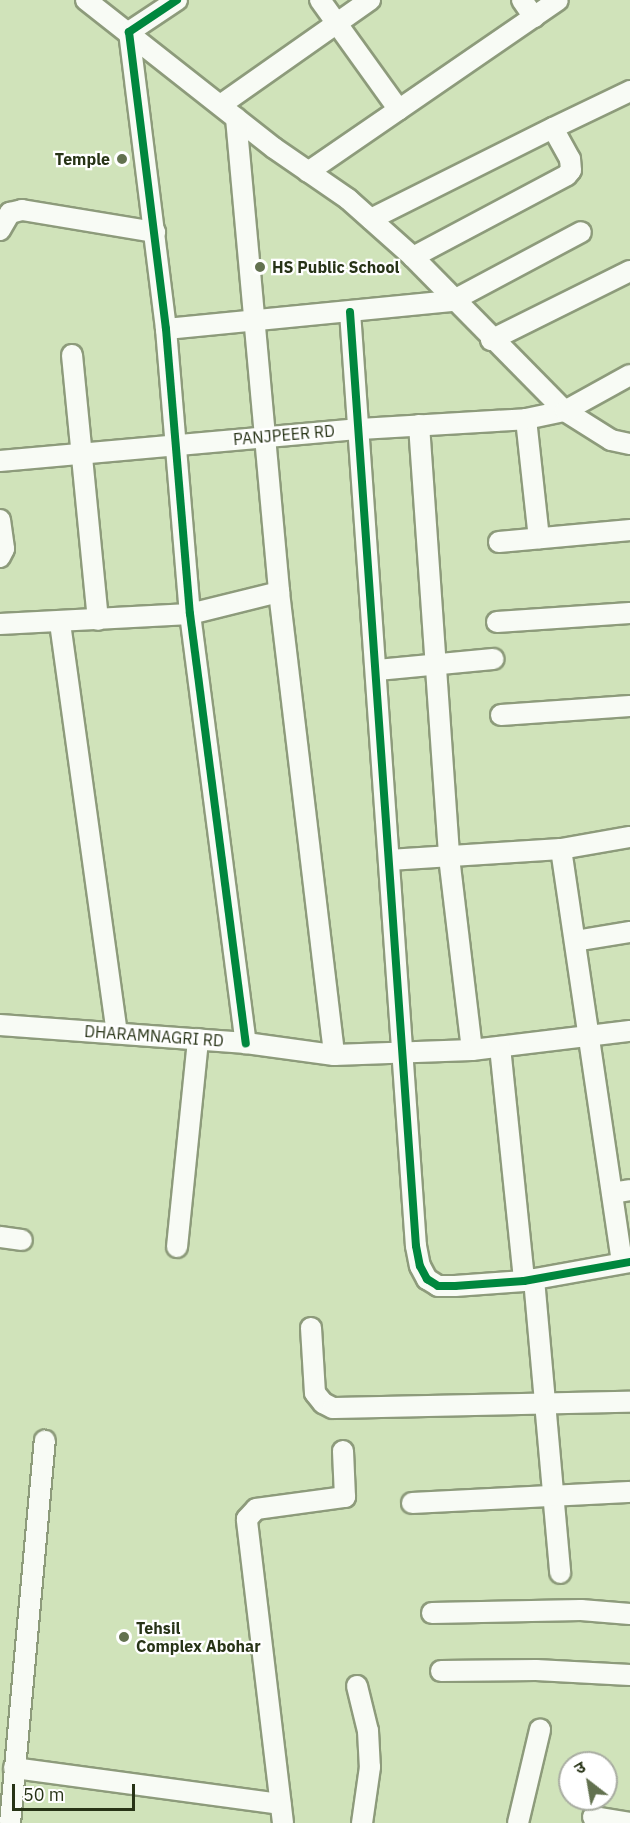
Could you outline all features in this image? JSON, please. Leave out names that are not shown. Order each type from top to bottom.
[{"type":"street","points":[[86,0],[222,104],[236,118],[371,219],[413,257],[452,301],[565,411],[611,440],[630,444]]},
{"type":"street","points":[[129,32],[177,0]]},
{"type":"street","points":[[320,0],[399,110]]},
{"type":"street","points":[[222,104],[370,0]]},
{"type":"street","points":[[522,0],[534,17]]},
{"type":"street","points":[[308,172],[558,0]]},
{"type":"street","points":[[129,32],[166,329],[190,614],[246,1043]]},
{"type":"street","points":[[371,219],[630,91]]},
{"type":"street","points":[[236,118],[255,321],[263,437],[279,592],[334,1055]]},
{"type":"street","points":[[413,257],[567,175],[571,170],[570,159],[554,128]]},
{"type":"street","points":[[0,230],[10,213],[22,210],[155,232]]},
{"type":"street","points":[[166,329],[452,301],[580,232]]},
{"type":"street","points":[[491,340],[630,271]]},
{"type":"street","points":[[350,312],[377,670],[402,1056],[420,1266],[427,1279],[438,1286],[529,1280],[626,1262],[621,1191],[587,1037],[561,849]]},
{"type":"street","points":[[72,355],[98,620]]},
{"type":"street","name":"PANJPEER RD","points":[[0,462],[360,429],[526,419],[565,411],[630,375]]},
{"type":"street","points":[[526,419],[538,538]]},
{"type":"street","points":[[419,425],[449,857],[472,1050]]},
{"type":"street","points":[[0,520],[4,549],[0,557]]},
{"type":"street","points":[[499,542],[630,530]]},
{"type":"street","points":[[0,624],[60,623],[190,614],[279,592]]},
{"type":"street","points":[[497,622],[630,613]]},
{"type":"street","points":[[60,623],[117,1032]]},
{"type":"street","points":[[377,670],[493,659]]},
{"type":"street","points":[[501,715],[630,706]]},
{"type":"street","points":[[389,860],[561,849],[630,837]]},
{"type":"street","points":[[575,941],[630,932]]},
{"type":"street","name":"DHARAMNAGRI RD","points":[[0,1025],[246,1043],[334,1055],[402,1056],[630,1031]]},
{"type":"street","points":[[177,1247],[198,1039]]},
{"type":"street","points":[[500,1047],[544,1405],[560,1573]]},
{"type":"street","points":[[0,1237],[22,1240]]},
{"type":"street","points":[[311,1328],[315,1393],[323,1403],[333,1408],[630,1402]]},
{"type":"street","points":[[10,1823],[45,1441]]},
{"type":"street","points":[[14,1768],[282,1814],[247,1519],[256,1509],[345,1497],[343,1451]]},
{"type":"street","points":[[412,1503],[553,1498],[630,1492]]},
{"type":"street","points":[[432,1613],[581,1610],[630,1614]]},
{"type":"street","points":[[441,1671],[558,1670],[630,1675]]},
{"type":"street","points":[[357,1686],[368,1731],[370,1767],[362,1823]]},
{"type":"street","points":[[518,1823],[540,1730]]},
{"type":"street","points":[[593,1817],[630,1823]]},
{"type":"cycle path","points":[[177,0],[129,32],[166,329],[190,614],[246,1043]]},
{"type":"cycle path","points":[[350,312],[416,1246],[420,1266],[427,1279],[438,1286],[455,1286],[524,1281],[630,1262]]},
{"type":"place","name":"Temple","points":[[122,159]]},
{"type":"place","name":"HS Public School","points":[[260,267]]},
{"type":"place","name":"Tehsil Complex Abohar","points":[[124,1637]]}]
